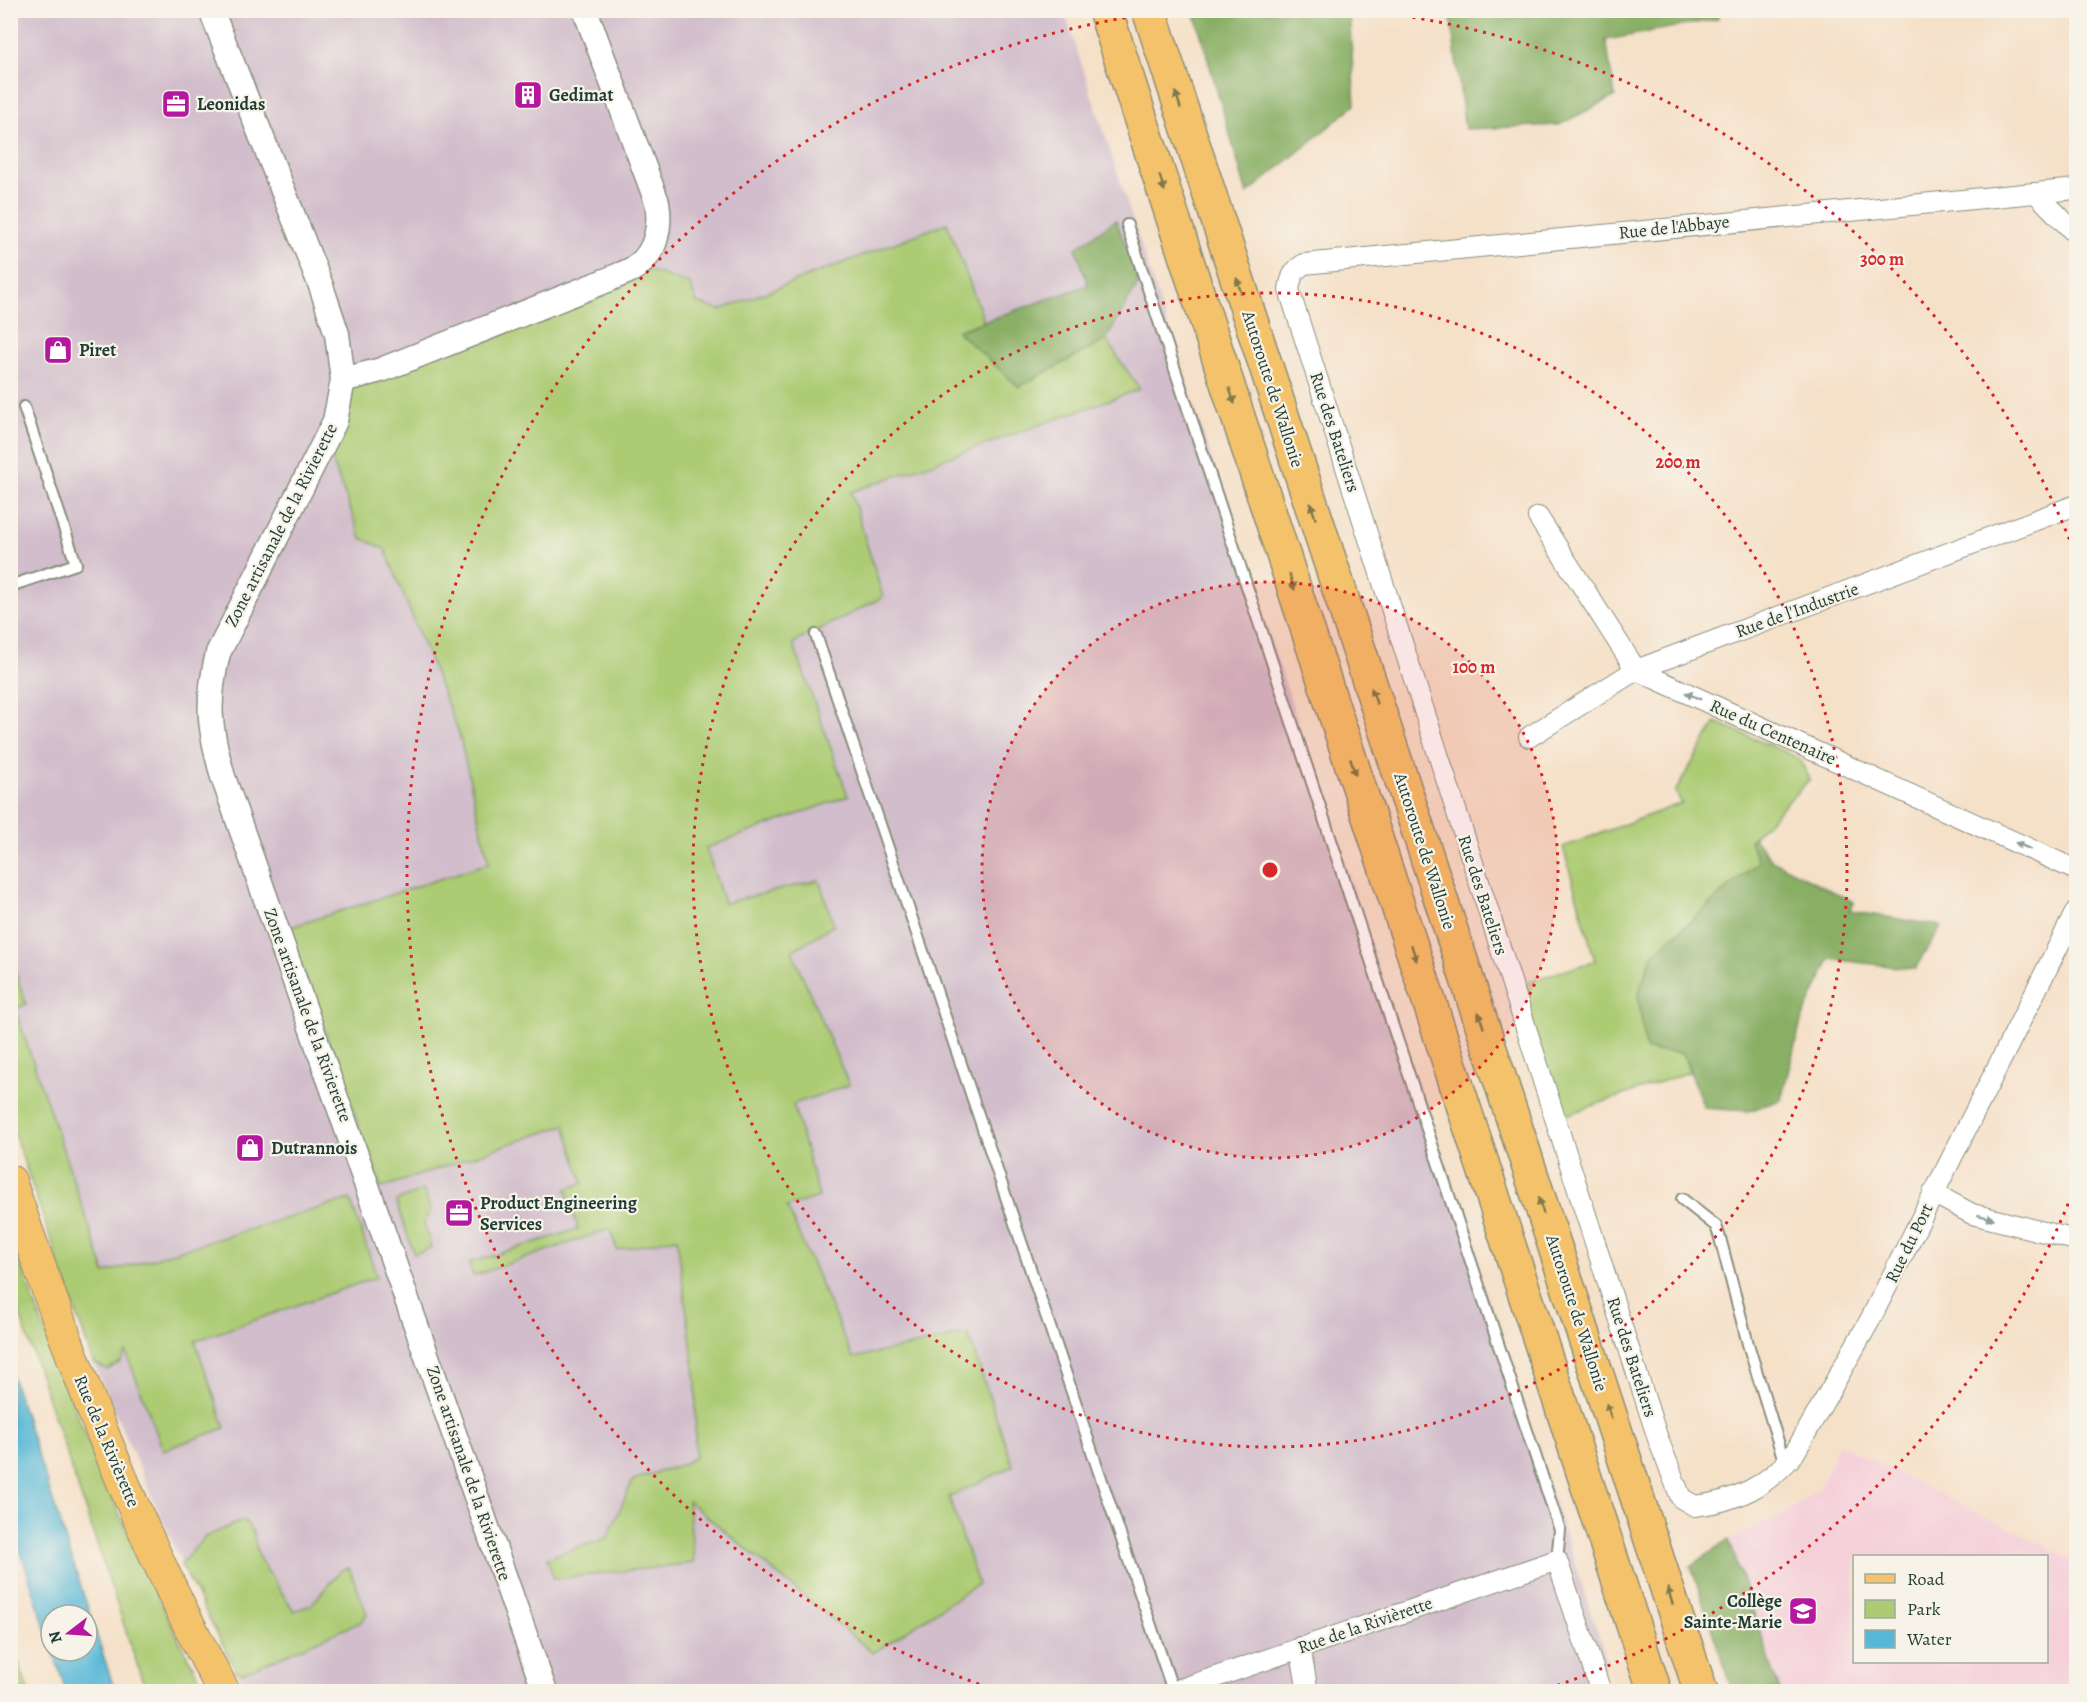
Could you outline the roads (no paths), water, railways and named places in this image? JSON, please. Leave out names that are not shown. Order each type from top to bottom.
[{"type":"highway","points":[[1090,10],[1137,108]]},
{"type":"highway","points":[[1105,10],[1655,1692]]},
{"type":"highway","name":"Autoroute de Wallonie","points":[[1149,10],[1701,1692]]},
{"type":"highway","points":[[1159,42],[1167,10]]},
{"type":"main road","name":"Rue de la Rivièrette","points":[[10,1181],[53,1306],[110,1451],[186,1618],[224,1692]]},
{"type":"street","name":"Zone artisanale de la Rivierette","points":[[211,10],[321,286],[337,334],[343,380],[335,421],[218,653],[210,690],[210,730],[227,788],[545,1692]]},
{"type":"street","points":[[343,380],[381,370],[610,279],[637,266],[652,248],[660,223],[657,202],[585,10]]},
{"type":"street","name":"Rue de l'Abbaye","points":[[1289,290],[1291,277],[1296,269],[1304,264],[1748,219],[2076,189]]},
{"type":"street","points":[[2036,193],[2076,234]]},
{"type":"street","name":"Rue des Bateliers","points":[[1289,290],[1654,1428],[1670,1475],[1682,1498]]},
{"type":"street","name":"Rue de l'Industrie","points":[[1529,737],[1636,670],[2076,505]]},
{"type":"street","points":[[1538,517],[1636,670]]},
{"type":"street","name":"Rue du Centenaire","points":[[1636,670],[2076,870]]},
{"type":"street","name":"Rue du Port","points":[[1682,1498],[1695,1506],[1732,1500],[1764,1483],[1785,1464],[1798,1447],[1870,1320],[2076,911]]},
{"type":"street","points":[[1933,1193],[1972,1214],[2076,1240]]},
{"type":"street","points":[[1557,1560],[1601,1692]]},
{"type":"street","name":"Rue de la Rivièrette","points":[[1173,1691],[1557,1560]]},
{"type":"street","points":[[1300,1647],[1308,1692]]},
{"type":"lane","points":[[1127,225],[1560,1530],[1557,1560]]},
{"type":"lane","points":[[10,586],[76,564],[24,407]]},
{"type":"lane","points":[[816,635],[1173,1691]]},
{"type":"lane","points":[[1682,1199],[1704,1215],[1718,1232],[1785,1464]]},
{"type":"water","points":[[11,1373],[86,1603],[39,1603],[39,1609],[11,1522]]},
{"type":"water","points":[[99,1642],[115,1691],[66,1691],[57,1663],[99,1663]]},
{"type":"place","name":"Gedimat","points":[[528,95]]},
{"type":"place","name":"Leonidas","points":[[176,104]]},
{"type":"place","name":"Piret","points":[[58,350]]},
{"type":"place","name":"Dutrannois","points":[[250,1148]]},
{"type":"place","name":"Product Engineering Services","points":[[459,1213]]},
{"type":"place","name":"Collège Sainte-Marie","points":[[1803,1611]]}]
